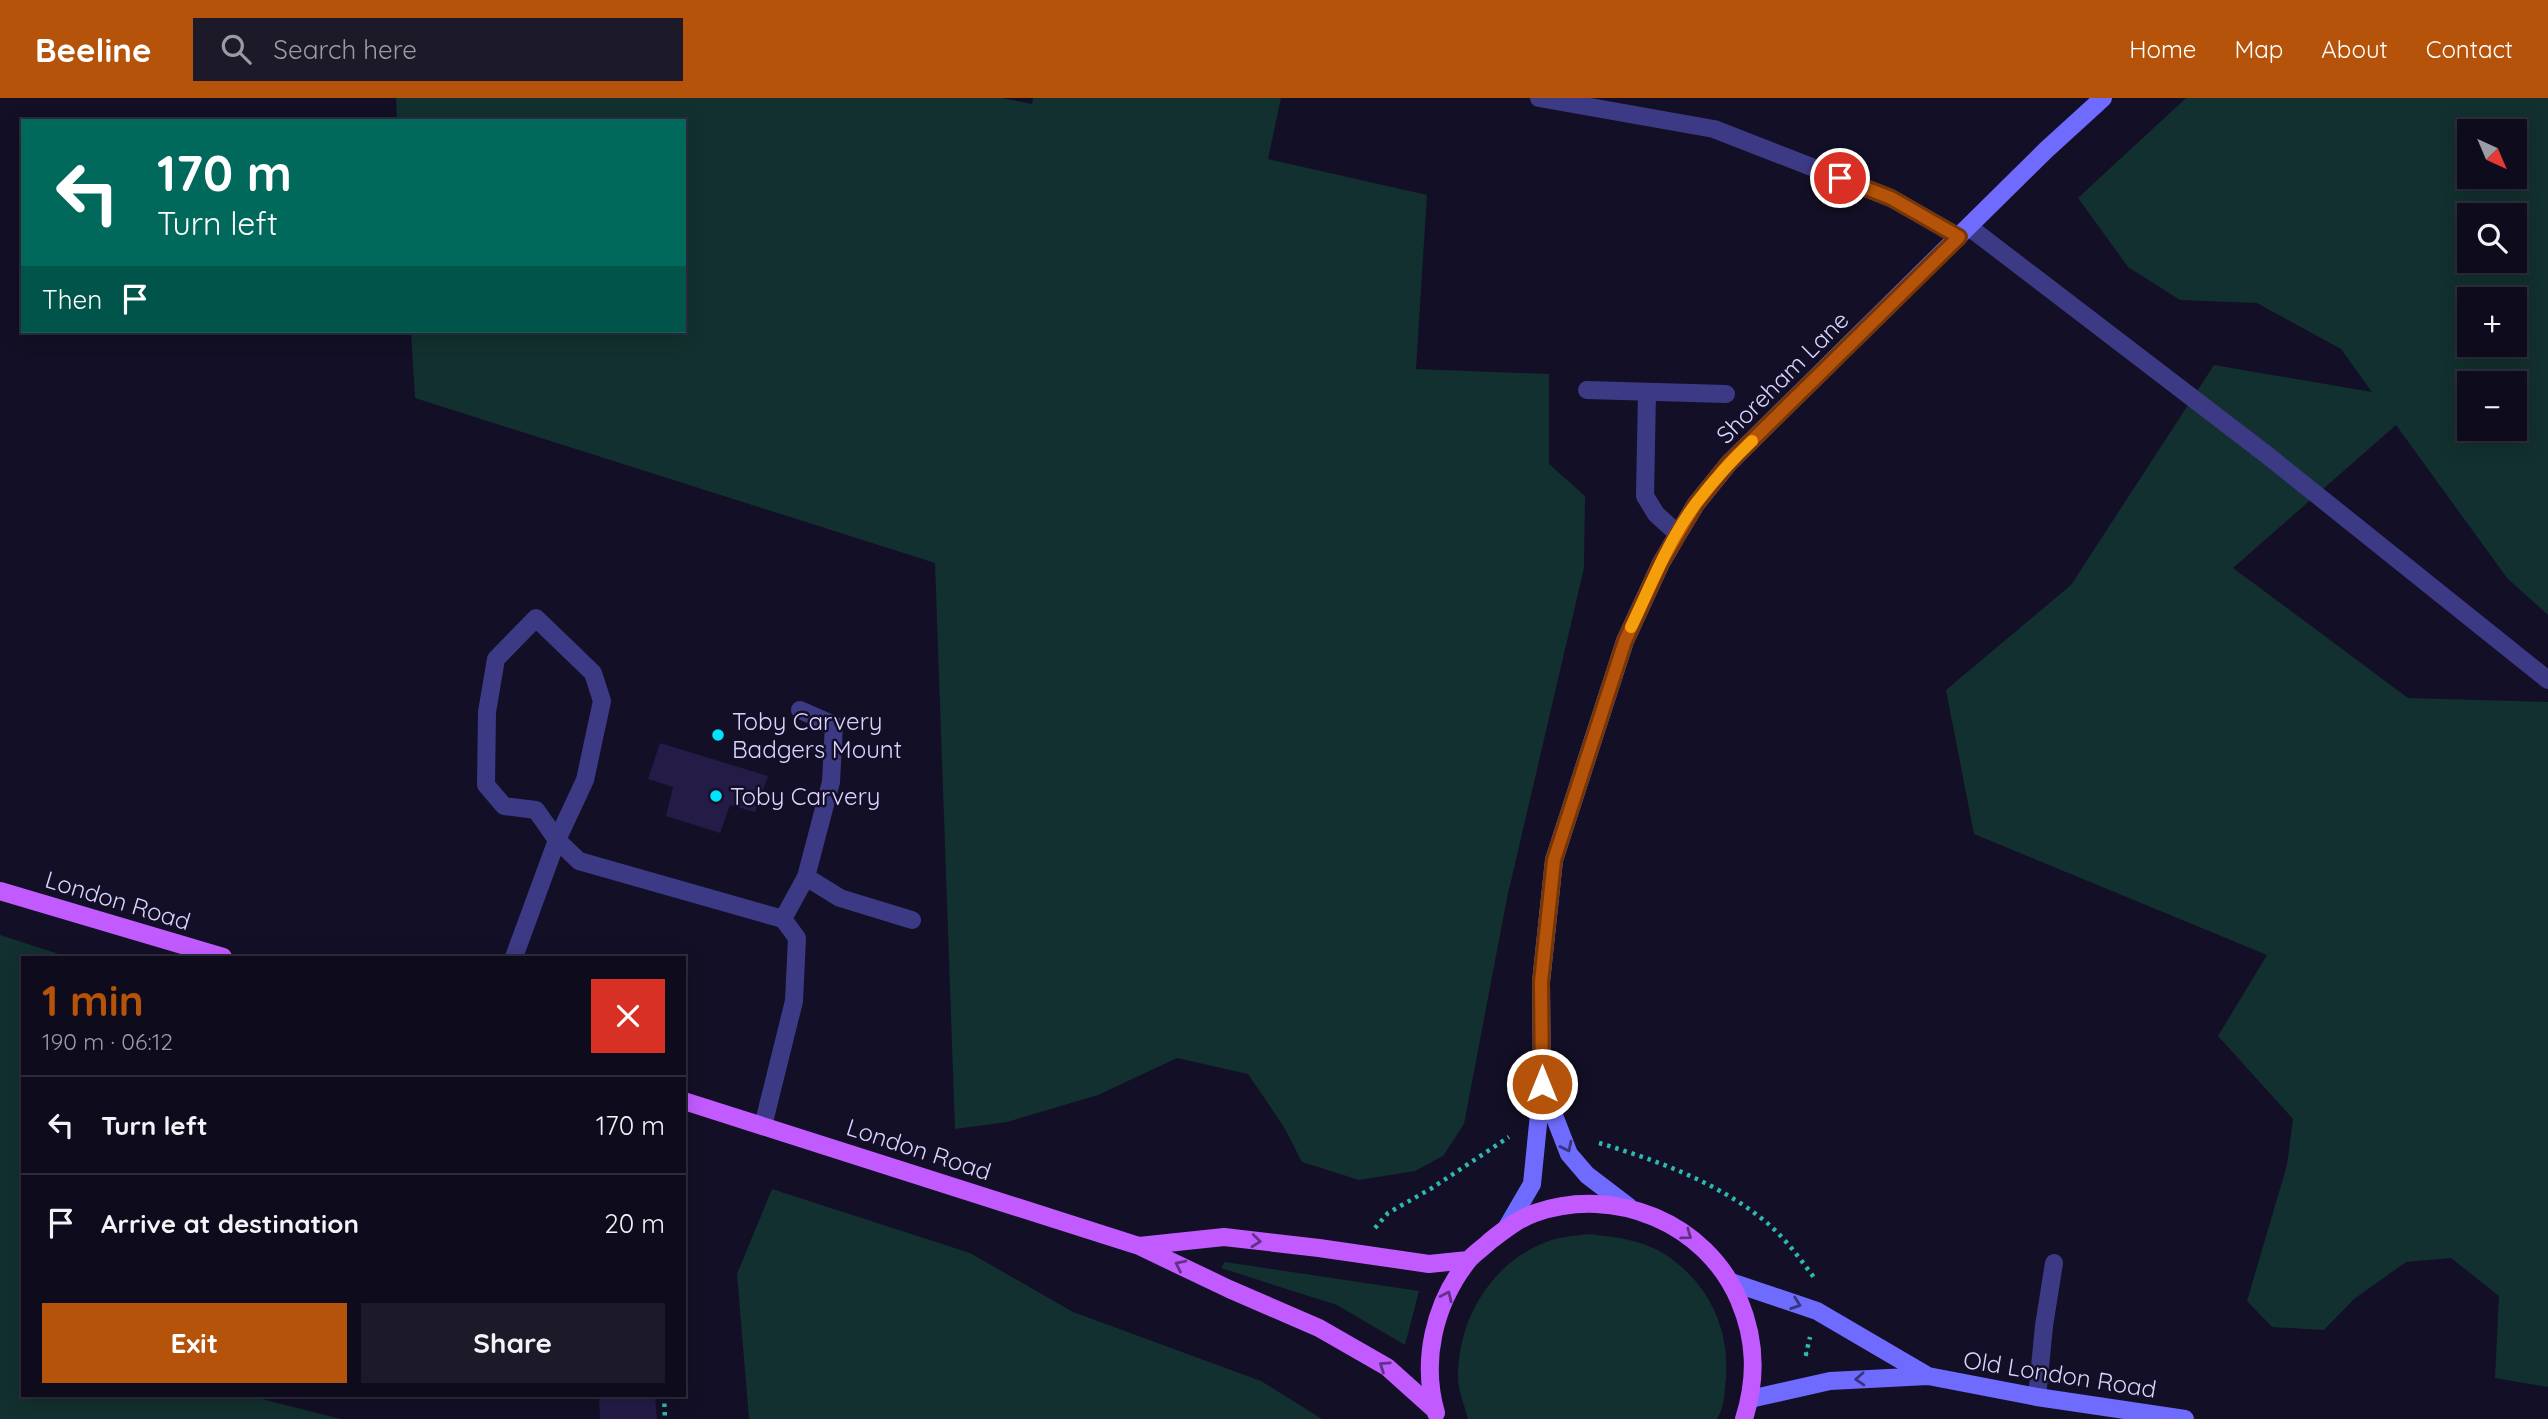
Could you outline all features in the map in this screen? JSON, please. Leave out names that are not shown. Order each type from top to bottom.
[{"type":"main road","name":"London Road","points":[[0,891],[220,956]]},
{"type":"main road","name":"London Road","points":[[686,1102],[1139,1245],[1229,1289],[1319,1328],[1387,1367],[1437,1415]]},
{"type":"main road","points":[[1437,1415],[1430,1380],[1432,1336],[1446,1294],[1468,1260],[1507,1227],[1536,1213],[1582,1204],[1629,1207],[1662,1219],[1690,1236],[1714,1258],[1731,1282],[1748,1322],[1754,1363],[1750,1399],[1744,1419]]},
{"type":"main road","name":"London Road","points":[[1139,1245],[1224,1237],[1429,1264],[1468,1260]]},
{"type":"street","name":"Shoreham Lane","points":[[1507,1227],[1532,1184],[1542,1084],[1541,982],[1554,860],[1625,641],[1661,563],[1696,504],[1729,463],[2103,98]]},
{"type":"street","name":"Shoreham Lane","points":[[1542,1084],[1569,1154],[1587,1174],[1629,1207]]},
{"type":"street","name":"Old London Road","points":[[1731,1282],[1817,1311],[1928,1376]]},
{"type":"street","name":"Old London Road","points":[[1750,1399],[1830,1381],[1928,1376],[2037,1397],[2185,1419]]},
{"type":"lane","points":[[1539,98],[1714,129],[1891,198],[1964,232],[2267,455],[2548,680]]},
{"type":"lane","points":[[1587,390],[1726,394]]},
{"type":"lane","points":[[1647,392],[1645,496],[1656,514],[1678,534]]},
{"type":"lane","points":[[514,956],[557,840],[585,780],[602,701],[593,673],[536,618],[496,659],[486,712],[486,785],[504,806],[536,810],[557,840],[579,861],[783,919],[797,939],[794,1001],[763,1126]]},
{"type":"lane","points":[[783,919],[806,877],[831,782],[834,725],[800,710]]},
{"type":"lane","points":[[806,877],[840,898],[912,920]]},
{"type":"lane","points":[[2037,1397],[2043,1326],[2054,1263]]},
{"type":"path","points":[[664,1397],[665,1419]]},
{"type":"green space","points":[[396,98],[1002,98],[1032,104],[1033,98],[1281,98],[1268,159],[1427,195],[1416,369],[1549,374],[1549,464],[1585,496],[1584,568],[1507,898],[1464,1124],[1443,1156],[1415,1171],[1359,1180],[1302,1162],[1284,1127],[1248,1074],[1177,1058],[1098,1095],[1007,1122],[955,1129],[935,563],[415,398],[411,333],[686,333],[686,119],[397,119]]},
{"type":"green space","points":[[2186,98],[2548,98],[2548,615],[2507,578],[2396,425],[2233,568],[2408,698],[2548,702],[2548,1387],[2495,1378],[2499,1296],[2451,1258],[2406,1262],[2354,1299],[2324,1330],[2272,1327],[2247,1301],[2287,1165],[2293,1119],[2218,1036],[2267,955],[1974,834],[1946,690],[2071,585],[2214,365],[2372,392],[2341,349],[2257,303],[2180,300],[2128,267],[2078,198]]},
{"type":"green space","points":[[0,935],[65,956],[21,956],[21,1397],[254,1397],[341,1419],[0,1419]]},
{"type":"green space","points":[[772,1189],[970,1253],[1073,1312],[1261,1381],[1322,1419],[749,1419],[737,1274]]},
{"type":"green space","points":[[1588,1234],[1630,1240],[1660,1251],[1684,1269],[1708,1298],[1722,1332],[1725,1350],[1724,1396],[1717,1419],[1468,1419],[1458,1382],[1459,1356],[1471,1315],[1481,1296],[1509,1264],[1526,1252],[1551,1240]]},
{"type":"green space","points":[[1225,1262],[1419,1291],[1405,1345],[1337,1305],[1221,1268]]},
{"type":"building","name":"Toby Carvery","points":[[660,743],[768,776],[755,812],[730,805],[720,833],[666,816],[673,787],[648,779]]},
{"type":"building","points":[[599,1397],[655,1397],[657,1419],[600,1419]]},
{"type":"slow traffic","points":[[1631,627],[1661,563],[1696,504],[1729,463],[1752,441]]},
{"type":"place","name":"Toby Carvery Badgers Mount","points":[[718,735]]},
{"type":"place","name":"Toby Carvery","points":[[716,796]]},
{"type":"route","points":[[1542,1084],[1541,982],[1554,860],[1591,739],[1625,641],[1661,563],[1696,504],[1729,463],[1959,237],[1891,198],[1840,178]]}]
